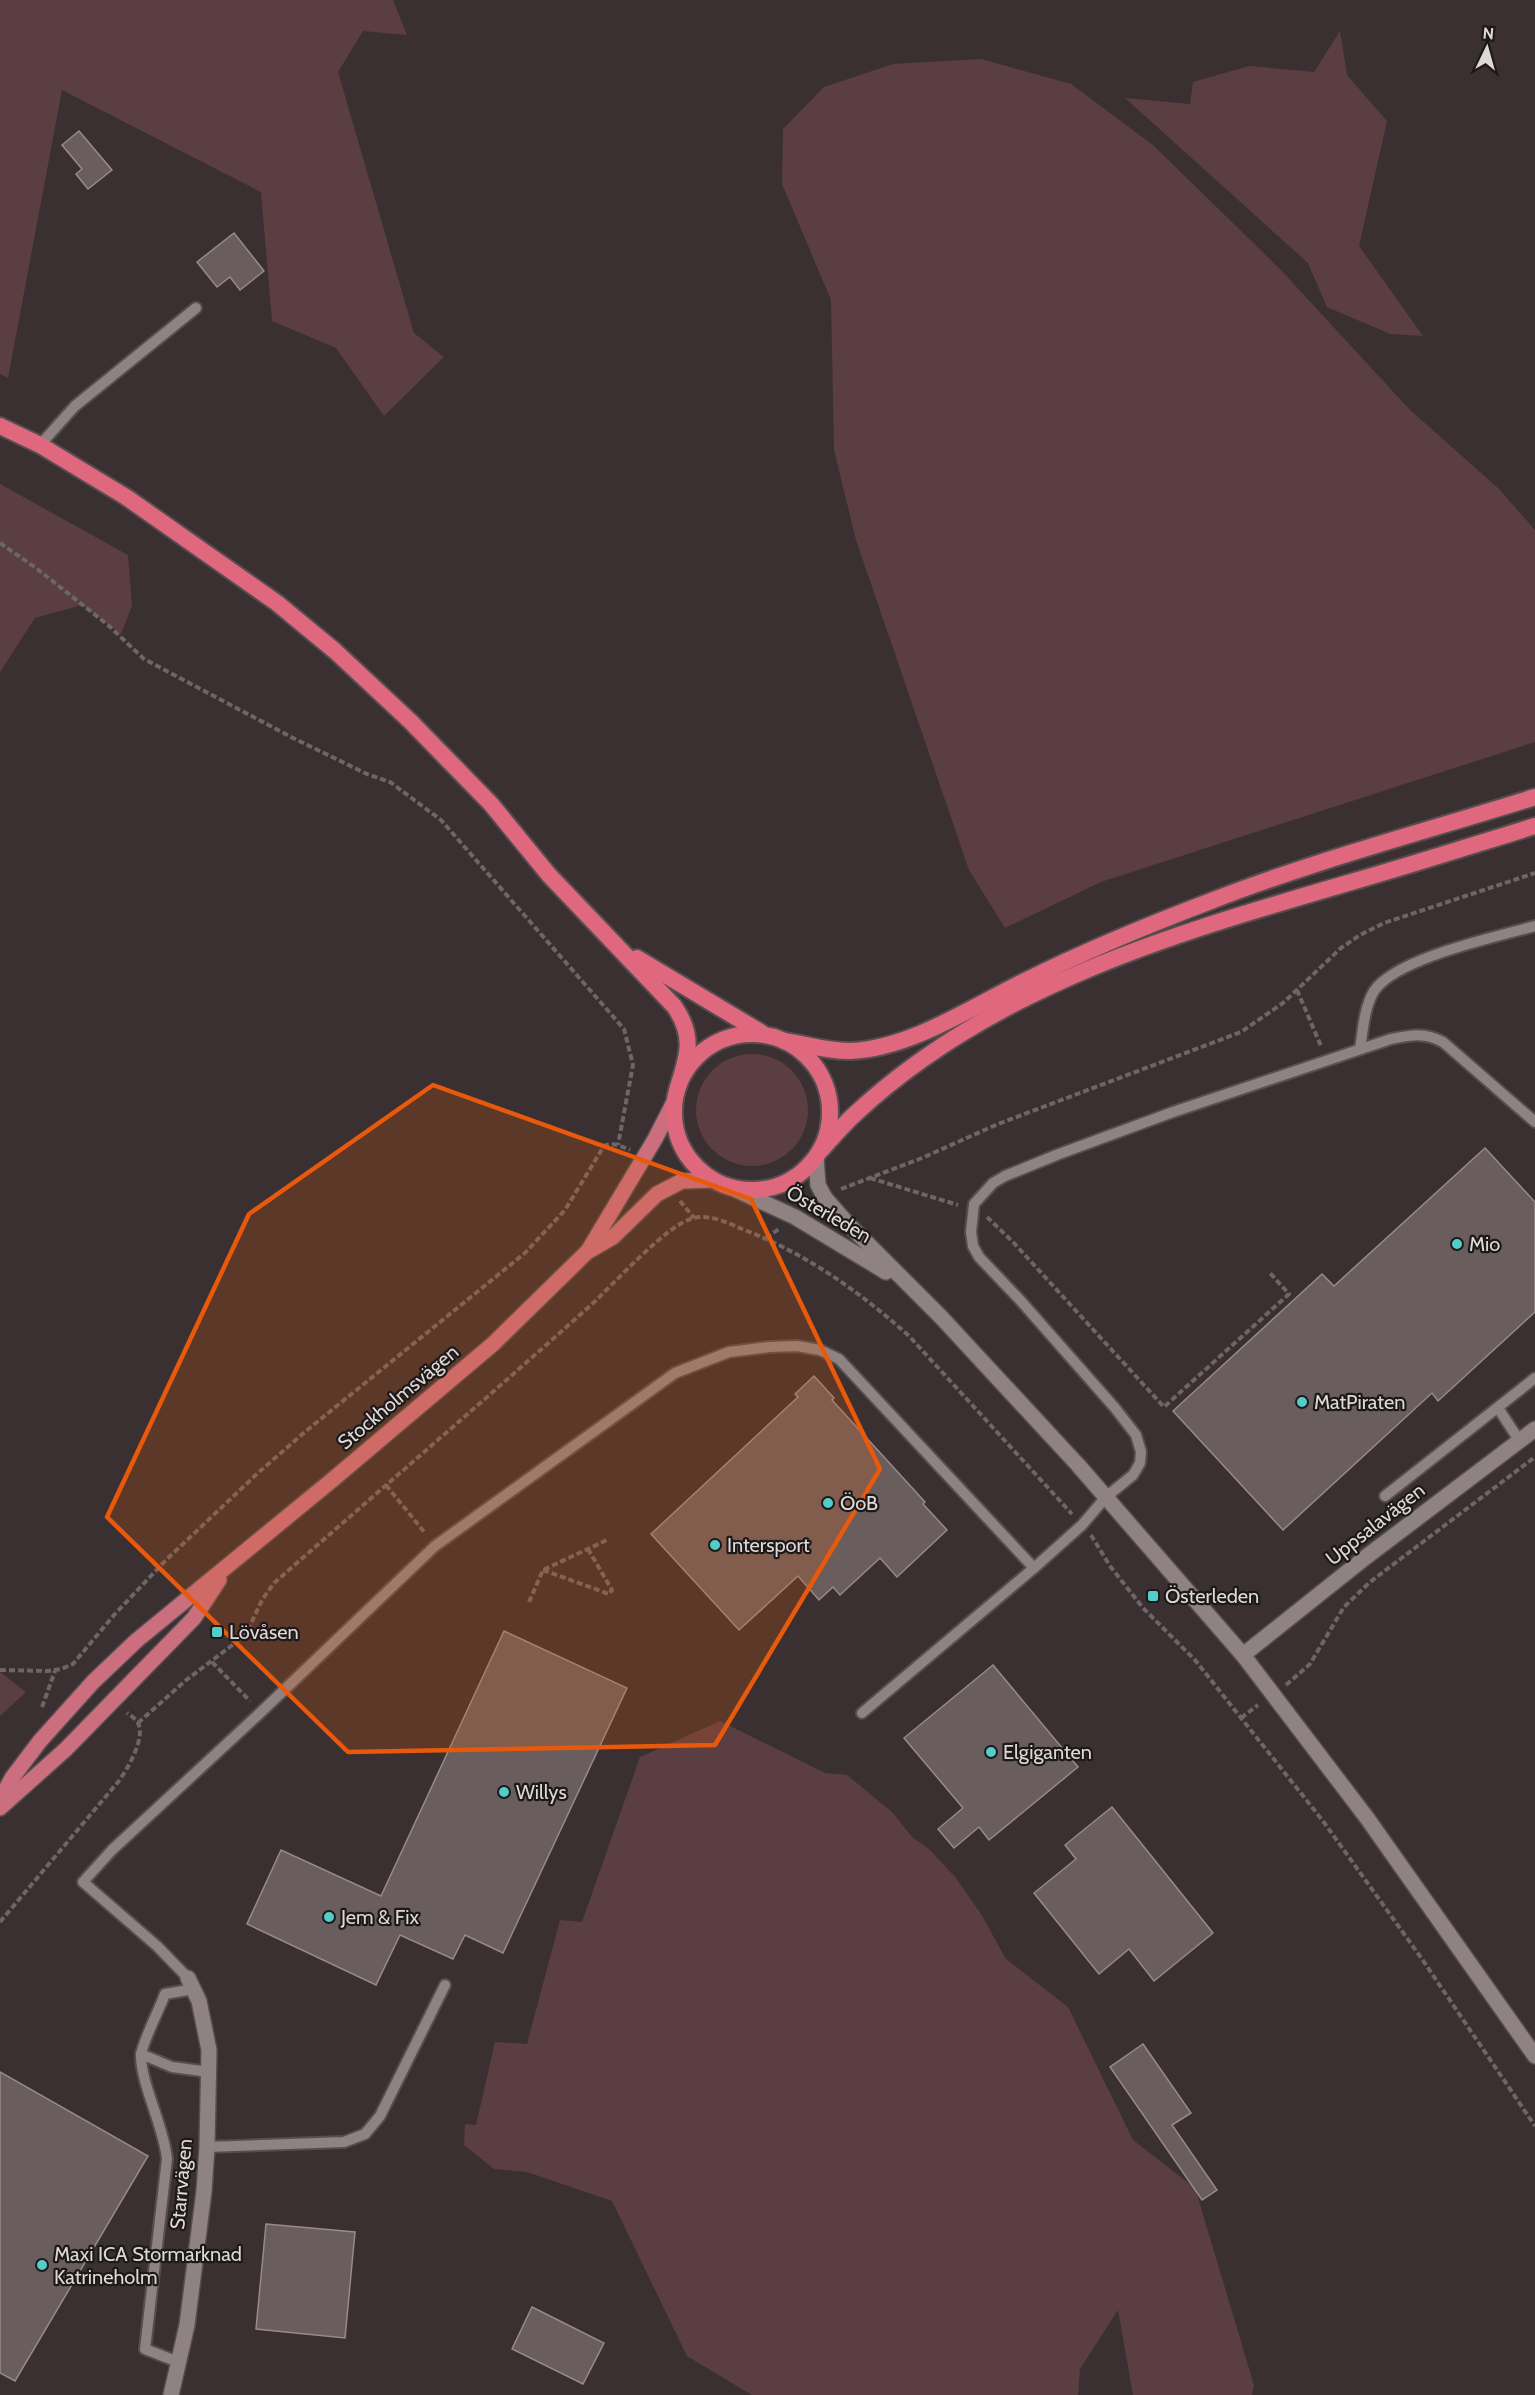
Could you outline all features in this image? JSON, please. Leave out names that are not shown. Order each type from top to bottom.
[{"type":"highway","points":[[0,426],[40,445],[126,497],[277,603],[335,651],[410,721],[483,796],[549,875],[674,1006],[685,1024],[688,1036],[688,1053],[677,1094],[674,1116],[678,1134],[684,1149],[701,1171],[721,1183],[743,1190],[774,1187],[802,1173],[855,1114],[904,1073],[953,1039],[1019,1000],[1094,965],[1172,936],[1535,826]]},
{"type":"highway","points":[[621,948],[765,1035],[831,1050],[852,1051],[903,1039],[931,1029],[1074,958],[1212,901],[1306,868],[1535,797]]},
{"type":"highway","points":[[677,1094],[686,1071],[707,1048],[735,1035],[765,1035]]},
{"type":"highway","points":[[784,1041],[801,1050],[812,1061],[826,1085],[830,1098],[830,1118],[826,1137],[818,1153]]},
{"type":"main road","name":"Stockholmsvägen","points":[[587,1252],[655,1139],[677,1094]]},
{"type":"main road","name":"Stockholmsvägen","points":[[0,1800],[12,1778],[33,1750],[93,1682],[136,1641],[493,1344],[587,1252],[613,1237],[657,1194],[669,1186],[682,1181],[721,1183]]},
{"type":"main road","name":"Stockholmsvägen","points":[[0,1808],[66,1749],[194,1618],[228,1566]]},
{"type":"street","name":"Österleden","points":[[818,1153],[817,1179],[825,1198],[906,1285],[965,1343],[1106,1497],[1243,1655],[1367,1818],[1535,2056]]},
{"type":"street","name":"Österleden","points":[[721,1183],[795,1217],[906,1285]]},
{"type":"street","name":"Uppsalavägen","points":[[1243,1655],[1535,1429]]},
{"type":"street","name":"Starrvägen","points":[[171,2395],[187,2325],[204,2191],[207,2147],[209,2072],[206,2027],[200,2001],[191,1983]]},
{"type":"lane","points":[[40,445],[75,406],[196,308]]},
{"type":"lane","points":[[1360,1049],[1369,1002],[1383,981],[1408,966],[1535,926]]},
{"type":"lane","points":[[862,1713],[1082,1525],[1106,1497],[1133,1475],[1140,1463],[1141,1452],[1136,1435],[1115,1408],[1020,1299],[979,1257],[973,1246],[971,1232],[974,1204],[984,1193],[1005,1176],[1173,1112],[1360,1049],[1414,1034],[1431,1035],[1443,1042],[1535,1122]]},
{"type":"lane","points":[[178,2362],[145,2349],[167,2159],[165,2139],[147,2085],[141,2054],[165,1994],[191,1983],[149,1939],[83,1882],[112,1850],[435,1546],[675,1373],[729,1352],[797,1346],[820,1350],[839,1359],[1034,1568]]},
{"type":"lane","points":[[1385,1496],[1535,1378]]},
{"type":"lane","points":[[1498,1408],[1519,1440]]},
{"type":"lane","points":[[207,2147],[344,2142],[365,2134],[380,2116],[445,1985]]},
{"type":"lane","points":[[141,2054],[172,2067],[209,2072]]},
{"type":"path","points":[[0,543],[36,568],[108,625],[144,660],[293,738],[367,774],[390,782],[441,820],[624,1029],[633,1065],[618,1145],[611,1143],[604,1146],[565,1210],[546,1233],[486,1286],[306,1431],[259,1472],[166,1560],[114,1615],[73,1664],[56,1670],[27,1672],[0,1670]]},
{"type":"path","points":[[844,1187],[922,1158],[998,1124],[1220,1042],[1262,1018],[1360,935],[1384,923],[1535,873]]},
{"type":"path","points":[[1297,990],[1327,1060]]},
{"type":"path","points":[[869,1177],[973,1210],[992,1220],[1164,1407],[1289,1294],[1270,1273]]},
{"type":"path","points":[[0,1923],[118,1782],[128,1767],[138,1742],[138,1723],[185,1681],[239,1640],[248,1630],[262,1600],[274,1583],[592,1303],[659,1239],[684,1222],[694,1218],[707,1218],[721,1220],[766,1238],[805,1258],[834,1276],[883,1313],[909,1336],[1082,1525],[1143,1608],[1195,1660],[1323,1821],[1396,1922],[1535,2126]]},
{"type":"path","points":[[1241,1718],[1311,1664],[1344,1607],[1370,1582],[1535,1457]]},
{"type":"path","points":[[386,1485],[435,1546]]},
{"type":"path","points":[[529,1602],[543,1570],[607,1540]]},
{"type":"path","points":[[543,1570],[609,1594],[612,1590],[588,1549]]},
{"type":"path","points":[[212,1662],[260,1713]]},
{"type":"path","points":[[42,1707],[56,1670]]},
{"type":"highlighted area","points":[[433,1085],[751,1199],[880,1469],[715,1745],[348,1752],[107,1517],[249,1214]]},
{"type":"shaded area","points":[[0,0],[393,0],[407,35],[363,31],[338,72],[414,333],[444,357],[384,416],[336,348],[272,321],[261,192],[62,90],[8,378],[0,374]]},
{"type":"shaded area","points":[[1340,31],[1347,75],[1387,121],[1359,246],[1423,336],[1390,334],[1327,307],[1308,263],[1125,98],[1190,104],[1193,82],[1249,66],[1314,72]]},
{"type":"shaded area","points":[[981,59],[1071,84],[1153,145],[1280,269],[1409,409],[1498,488],[1535,530],[1535,742],[1101,882],[1005,928],[969,870],[856,540],[834,450],[831,300],[782,184],[783,129],[824,87],[893,64]]},
{"type":"shaded area","points":[[0,484],[128,555],[132,606],[121,634],[82,605],[35,618],[0,672]]},
{"type":"shaded area","points":[[752,1054],[773,1058],[791,1071],[804,1089],[808,1110],[804,1131],[791,1149],[773,1162],[752,1166],[731,1162],[713,1149],[700,1131],[696,1110],[700,1089],[713,1071],[731,1058]]},
{"type":"shaded area","points":[[0,1672],[26,1692],[0,1716]]},
{"type":"shaded area","points":[[720,1721],[825,1773],[847,1775],[893,1813],[912,1837],[929,1849],[956,1878],[981,1914],[1006,1959],[1068,2007],[1133,2140],[1195,2188],[1254,2385],[1252,2395],[1133,2395],[1118,2310],[1080,2369],[1078,2395],[752,2395],[687,2356],[612,2201],[527,2172],[494,2169],[464,2145],[465,2124],[476,2125],[495,2042],[527,2044],[560,1920],[582,1922],[640,1757]]},
{"type":"building","points":[[79,131],[112,170],[88,189],[76,174],[82,169],[62,145]]},
{"type":"building","points":[[234,233],[264,271],[240,290],[230,277],[217,287],[197,262]]},
{"type":"building","points":[[1485,1148],[1535,1202],[1535,1312],[1438,1401],[1432,1393],[1283,1530],[1173,1411],[1322,1274],[1334,1286]]},
{"type":"building","name":"ÖoB","points":[[814,1376],[834,1398],[832,1400],[925,1502],[923,1504],[947,1530],[897,1577],[880,1558],[840,1595],[833,1587],[819,1600],[798,1576],[739,1630],[651,1534],[798,1397],[795,1394]]},
{"type":"building","name":"Willys","points":[[504,1631],[627,1688],[503,1953],[465,1935],[453,1959],[400,1935],[376,1985],[247,1924],[281,1850],[381,1896]]},
{"type":"building","name":"Elgiganten","points":[[993,1665],[1078,1767],[989,1840],[979,1827],[954,1848],[938,1829],[963,1808],[904,1738]]},
{"type":"building","points":[[1112,1807],[1213,1933],[1154,1981],[1129,1949],[1099,1974],[1034,1893],[1076,1859],[1065,1845]]},
{"type":"building","points":[[1143,2044],[1191,2113],[1172,2125],[1217,2190],[1202,2200],[1110,2067]]},
{"type":"building","name":"Maxi ICA Stormarknad Katrineholm","points":[[0,2072],[148,2156],[15,2381],[0,2373]]},
{"type":"building","points":[[266,2224],[355,2232],[345,2338],[256,2329]]},
{"type":"building","points":[[532,2307],[604,2343],[583,2384],[512,2349]]},
{"type":"place","name":"Mio","points":[[1457,1244]]},
{"type":"place","name":"MatPiraten","points":[[1302,1402]]},
{"type":"place","name":"ÖoB","points":[[828,1503]]},
{"type":"place","name":"Intersport","points":[[715,1545]]},
{"type":"place","name":"Österleden","points":[[1153,1596]]},
{"type":"place","name":"Lövåsen","points":[[217,1632]]},
{"type":"place","name":"Elgiganten","points":[[991,1752]]},
{"type":"place","name":"Willys","points":[[504,1792]]},
{"type":"place","name":"Jem & Fix","points":[[329,1917]]},
{"type":"place","name":"Maxi ICA Stormarknad Katrineholm","points":[[42,2265]]}]
